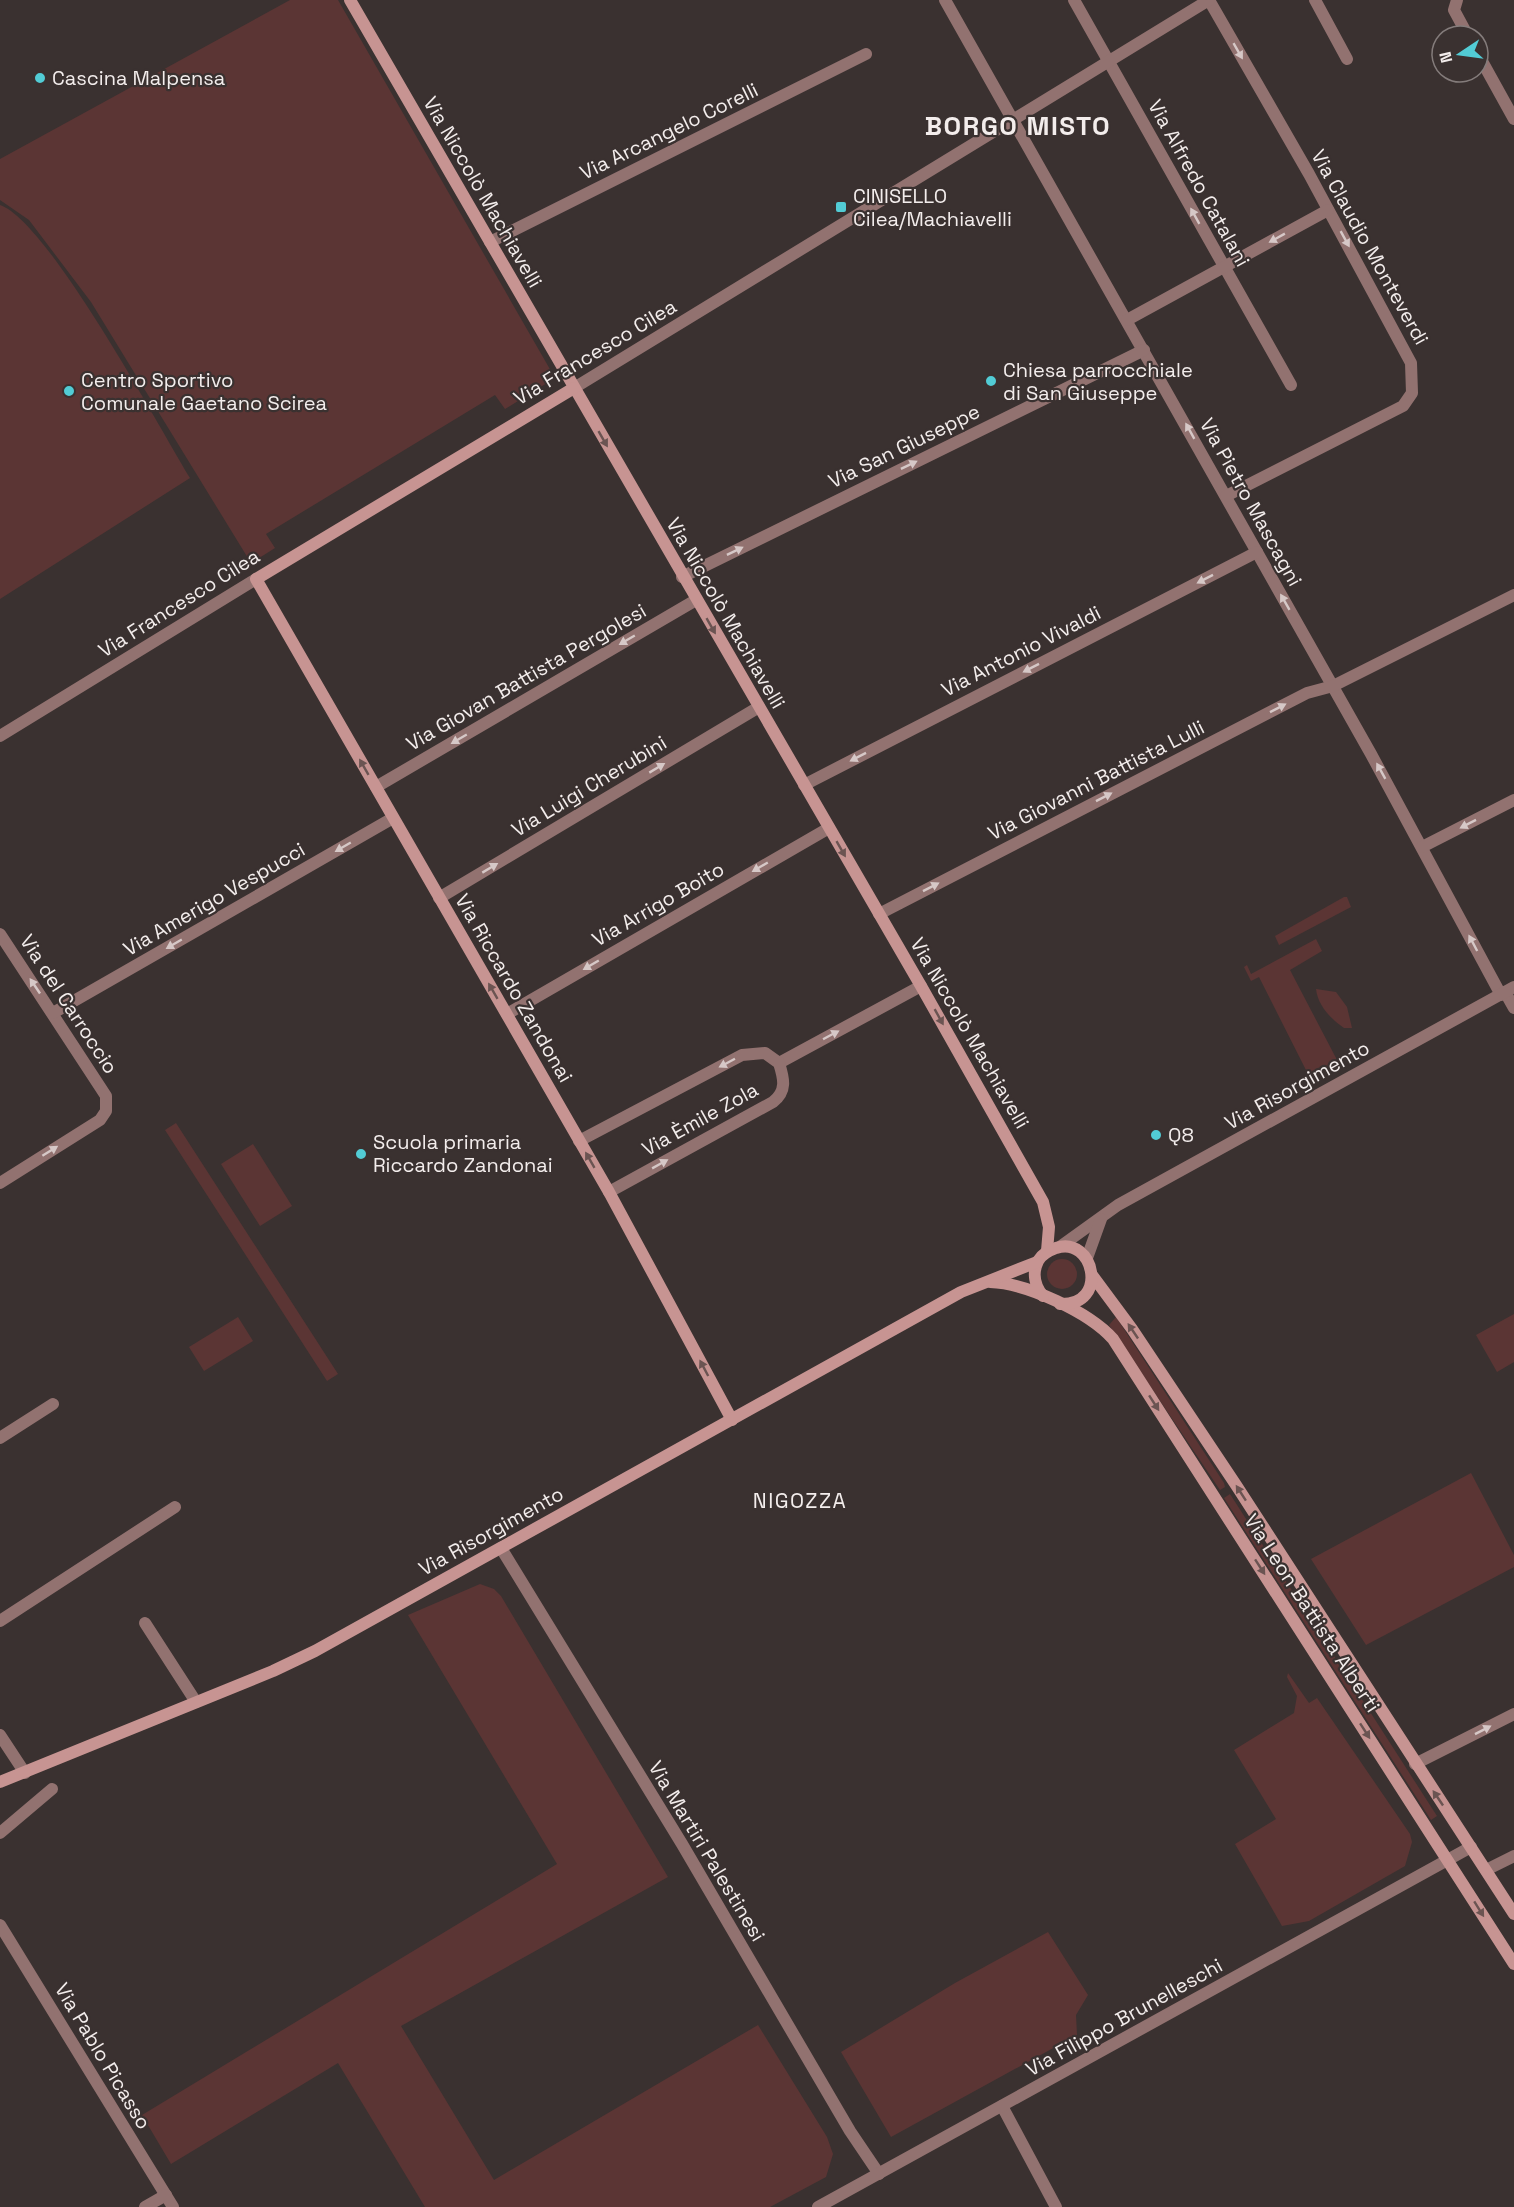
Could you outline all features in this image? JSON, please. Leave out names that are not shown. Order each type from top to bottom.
[{"type":"street","name":"Via Niccolò Machiavelli","points":[[350,0],[682,577],[921,986],[1043,1202],[1049,1227],[1047,1251]]},
{"type":"street","name":"Via Pietro Mascagni","points":[[945,0],[1514,1008]]},
{"type":"street","name":"Via Alfredo Catalani","points":[[1074,0],[1291,385]]},
{"type":"street","name":"Via Francesco Cilea","points":[[0,736],[1014,121],[1209,0]]},
{"type":"street","name":"Via Claudio Monteverdi","points":[[1209,0],[1410,358],[1410,398],[1393,411],[1226,496]]},
{"type":"street","points":[[1315,0],[1347,59]]},
{"type":"street","points":[[1457,0],[1454,10],[1462,24]]},
{"type":"street","name":"Via Arcangelo Corelli","points":[[490,242],[866,54]]},
{"type":"street","points":[[1490,76],[1514,119]]},
{"type":"street","points":[[1127,320],[1328,210]]},
{"type":"street","name":"Via San Giuseppe","points":[[682,577],[1144,350]]},
{"type":"street","name":"Via Antonio Vivaldi","points":[[804,785],[1257,552]]},
{"type":"street","name":"Via Riccardo Zandonai","points":[[256,579],[609,1192],[732,1420]]},
{"type":"street","name":"Via Giovanni Battista Lulli","points":[[879,914],[1307,693],[1333,686],[1514,595]]},
{"type":"street","name":"Via Giovan Battista Pergolesi","points":[[376,787],[696,600]]},
{"type":"street","name":"Via Luigi Cherubini","points":[[440,898],[759,708]]},
{"type":"street","points":[[1422,847],[1514,800]]},
{"type":"street","name":"Via Amerigo Vespucci","points":[[53,1013],[393,818]]},
{"type":"street","name":"Via Arrigo Boito","points":[[507,1014],[829,828]]},
{"type":"street","name":"Via del Carroccio","points":[[0,933],[106,1096],[106,1111],[100,1120],[0,1183]]},
{"type":"street","points":[[579,1142],[742,1055],[765,1053],[780,1063],[921,986]]},
{"type":"street","name":"Via Risorgimento","points":[[1061,1246],[1118,1205],[1507,992]]},
{"type":"street","name":"Via Èmile Zola","points":[[609,1192],[779,1098],[784,1084],[780,1063]]},
{"type":"street","points":[[1087,1258],[1101,1219]]},
{"type":"street","points":[[985,1282],[1024,1288],[1058,1304],[1075,1302],[1082,1298],[1091,1284],[1092,1275],[1087,1258],[1076,1249],[1061,1246],[1047,1251],[1038,1262],[1035,1280],[1044,1297]]},
{"type":"street","name":"Via Risorgimento","points":[[0,1782],[315,1651],[961,1292],[1038,1262]]},
{"type":"street","name":"Via Leon Battista Alberti","points":[[1092,1275],[1128,1323],[1236,1485],[1467,1849],[1485,1870],[1514,1914]]},
{"type":"street","name":"Via Leon Battista Alberti","points":[[1058,1304],[1095,1321],[1113,1339],[1514,1964]]},
{"type":"street","points":[[0,1438],[53,1404]]},
{"type":"street","points":[[0,1621],[175,1507]]},
{"type":"street","name":"Via Martiri Palestinesi","points":[[501,1548],[703,1880],[850,2131],[879,2174]]},
{"type":"street","points":[[145,1623],[196,1702]]},
{"type":"street","points":[[1415,1764],[1514,1714]]},
{"type":"street","points":[[0,1735],[24,1773]]},
{"type":"street","points":[[0,1833],[52,1789]]},
{"type":"street","points":[[1467,1849],[1514,1925]]},
{"type":"street","name":"Via Filippo Brunelleschi","points":[[818,2207],[1467,1849]]},
{"type":"street","points":[[1485,1870],[1514,1856]]},
{"type":"street","name":"Via Pablo Picasso","points":[[0,1925],[172,2207]]},
{"type":"street","points":[[1002,2106],[1056,2207]]},
{"type":"street","points":[[145,2207],[165,2195]]},
{"type":"shaded area","points":[[290,0],[338,0],[555,378],[505,409],[495,395],[266,534],[275,548],[251,563],[91,302],[29,220],[0,200],[0,159]]},
{"type":"shaded area","name":"Centro Sportivo Comunale Gaetano Scirea","points":[[0,205],[21,219],[46,247],[73,285],[129,373],[190,478],[0,599]]},
{"type":"shaded area","points":[[1347,897],[1351,907],[1279,945],[1275,936]]},
{"type":"shaded area","points":[[1316,939],[1322,951],[1290,970],[1336,1058],[1336,1065],[1314,1078],[1309,1076],[1259,977],[1251,981],[1244,967],[1247,965],[1251,974]]},
{"type":"shaded area","points":[[1316,989],[1336,992],[1347,1007],[1352,1028],[1344,1028],[1330,1016],[1319,1001]]},
{"type":"shaded area","points":[[176,1123],[338,1374],[327,1381],[165,1130]]},
{"type":"shaded area","points":[[253,1144],[292,1206],[260,1226],[221,1164]]},
{"type":"shaded area","points":[[1062,1259],[1073,1263],[1077,1274],[1073,1285],[1062,1289],[1051,1285],[1047,1274],[1051,1263]]},
{"type":"shaded area","points":[[1514,1314],[1514,1362],[1497,1372],[1476,1335]]},
{"type":"shaded area","points":[[238,1317],[253,1341],[204,1371],[189,1347]]},
{"type":"shaded area","points":[[1116,1317],[1225,1487],[1220,1490],[1109,1325]]},
{"type":"shaded area","points":[[1471,1473],[1514,1555],[1514,1567],[1366,1645],[1311,1559]]},
{"type":"shaded area","points":[[1230,1494],[1437,1816],[1431,1820],[1224,1498]]},
{"type":"shaded area","points":[[480,1584],[494,1589],[501,1596],[668,1877],[401,2026],[494,2180],[758,2025],[827,2137],[833,2154],[826,2177],[770,2207],[425,2207],[338,2063],[171,2164],[142,2115],[557,1864],[408,1615]]},
{"type":"shaded area","points":[[1288,1673],[1309,1703],[1317,1698],[1410,1834],[1412,1842],[1405,1866],[1309,1921],[1282,1926],[1235,1844],[1276,1819],[1234,1750],[1294,1713],[1297,1696],[1287,1677]]},
{"type":"shaded area","points":[[1048,1932],[1088,1995],[1076,2015],[1077,2035],[891,2137],[841,2052],[955,1983]]},
{"type":"place","name":"Cascina Malpensa","points":[[40,78]]},
{"type":"place","name":"CINISELLO Cilea/Machiavelli","points":[[841,207]]},
{"type":"place","name":"Chiesa parrocchiale di San Giuseppe","points":[[991,381]]},
{"type":"place","name":"Centro Sportivo Comunale Gaetano Scirea","points":[[69,391]]},
{"type":"place","name":"Q8","points":[[1156,1135]]},
{"type":"place","name":"Scuola primaria Riccardo Zandonai","points":[[361,1154]]},
{"type":"district","name":"BORGO MISTO","points":[[1018,126]]},
{"type":"district","name":"NIGOZZA","points":[[800,1501]]}]
